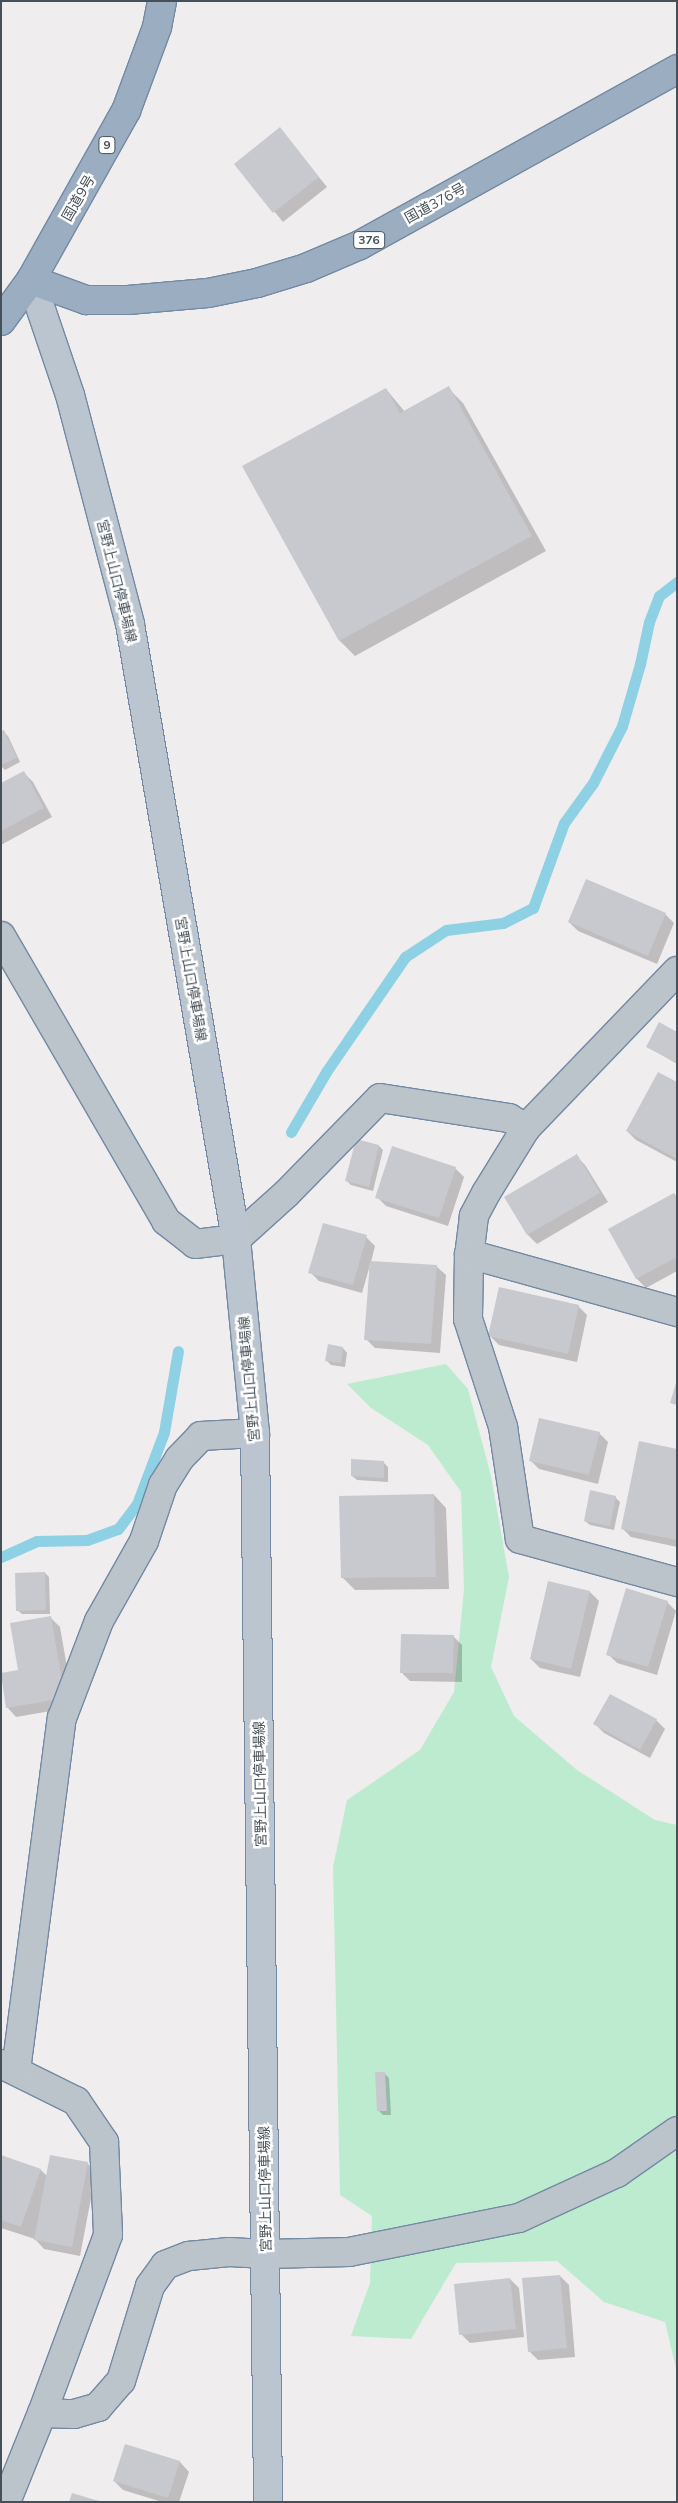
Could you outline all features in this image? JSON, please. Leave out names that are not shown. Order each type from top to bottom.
[{"type":"highway","name":"国道9号","points":[[1,321],[31,280],[126,112],[157,27],[162,1]]},
{"type":"highway","name":"国道376号","points":[[31,280],[86,300],[128,300],[208,293],[257,283],[306,268],[360,245],[677,69]]},
{"type":"highway","name":"国道9号","points":[[1,301],[31,280]]},
{"type":"main road","name":"宮野上山口停車場線","points":[[31,280],[70,395],[130,624],[236,1239],[255,1433],[268,2502]]},
{"type":"street","points":[[1,936],[166,1221],[195,1244],[236,1239],[286,1194],[380,1098],[509,1118],[526,1128]]},
{"type":"street","points":[[677,971],[526,1128],[474,1216],[469,1254],[468,1318],[503,1427],[520,1539],[677,1582]]},
{"type":"street","points":[[469,1254],[677,1312]]},
{"type":"street","points":[[6,2502],[42,2413],[108,2235],[104,2142],[76,2101],[9,2067],[62,1718],[99,1621],[144,1541],[162,1485],[179,1459],[201,1436],[255,1433]]},
{"type":"street","points":[[42,2413],[74,2414],[98,2407],[121,2381],[150,2286],[165,2265],[189,2256],[229,2252],[266,2254],[349,2252],[519,2218],[617,2173],[677,2131]]},
{"type":"green space","points":[[446,1364],[468,1389],[491,1476],[509,1577],[491,1667],[514,1716],[577,1770],[655,1820],[677,1825],[677,2373],[665,2322],[604,2302],[557,2261],[456,2263],[411,2339],[351,2336],[370,2283],[372,2216],[340,2195],[333,1867],[347,1800],[420,1750],[454,1692],[464,1589],[461,1492],[428,1445],[371,1408],[347,1384]]},
{"type":"building","points":[[280,127],[319,177],[273,213],[234,164]]},
{"type":"building","points":[[449,386],[532,536],[339,641],[242,466],[386,388],[400,413]]},
{"type":"building","points":[[4,730],[17,758],[1,765],[1,731]]},
{"type":"building","points":[[24,771],[44,808],[1,831],[1,783]]},
{"type":"building","points":[[586,879],[666,913],[648,956],[568,922]]},
{"type":"building","points":[[659,1022],[677,1032],[677,1063],[646,1047]]},
{"type":"building","points":[[658,1072],[677,1082],[677,1159],[626,1131]]},
{"type":"building","points":[[356,1139],[379,1145],[369,1187],[345,1181]]},
{"type":"building","points":[[392,1146],[456,1167],[439,1218],[375,1198]]},
{"type":"building","points":[[577,1154],[600,1193],[527,1235],[504,1197]]},
{"type":"building","points":[[674,1193],[677,1197],[677,1257],[636,1279],[608,1229]]},
{"type":"building","points":[[323,1223],[367,1235],[353,1285],[308,1273]]},
{"type":"building","points":[[370,1261],[437,1265],[431,1344],[364,1340]]},
{"type":"building","points":[[499,1287],[579,1305],[568,1354],[488,1336]]},
{"type":"building","points":[[328,1344],[343,1347],[341,1363],[325,1361]]},
{"type":"building","points":[[677,1383],[677,1405],[670,1403]]},
{"type":"building","points":[[539,1418],[600,1432],[589,1475],[529,1461]]},
{"type":"building","points":[[639,1441],[677,1449],[677,1540],[621,1529]]},
{"type":"building","points":[[351,1459],[384,1461],[384,1478],[351,1476]]},
{"type":"building","points":[[590,1490],[616,1496],[610,1526],[584,1521]]},
{"type":"building","points":[[434,1494],[436,1577],[341,1578],[339,1496]]},
{"type":"building","points":[[45,1572],[46,1610],[16,1611],[15,1573]]},
{"type":"building","points":[[548,1581],[590,1591],[571,1669],[530,1659]]},
{"type":"building","points":[[626,1588],[668,1601],[648,1667],[606,1655]]},
{"type":"building","points":[[51,1616],[65,1698],[6,1708],[1,1673],[18,1670],[10,1623]]},
{"type":"building","points":[[401,1634],[454,1635],[453,1673],[400,1673]]},
{"type":"building","points":[[610,1694],[657,1719],[640,1750],[593,1724]]},
{"type":"building","points":[[375,2072],[385,2072],[387,2111],[377,2111]]},
{"type":"building","points":[[1,2155],[41,2169],[21,2227],[1,2220]]},
{"type":"building","points":[[50,2155],[88,2162],[72,2247],[34,2240]]},
{"type":"building","points":[[560,2275],[567,2348],[528,2352],[522,2278]]},
{"type":"building","points":[[510,2278],[516,2329],[459,2335],[454,2284]]},
{"type":"building","points":[[125,2444],[180,2461],[168,2498],[113,2481]]},
{"type":"building","points":[[72,2493],[99,2501],[99,2502],[69,2502]]},
{"type":"waterway","points":[[291,1132],[326,1072],[405,957],[446,930],[503,923],[533,908],[564,823],[593,783],[622,726],[640,664],[649,622],[659,596],[677,582]]},
{"type":"waterway","points":[[1,1557],[37,1541],[87,1540],[118,1529],[137,1504],[164,1432],[178,1351]]}]
